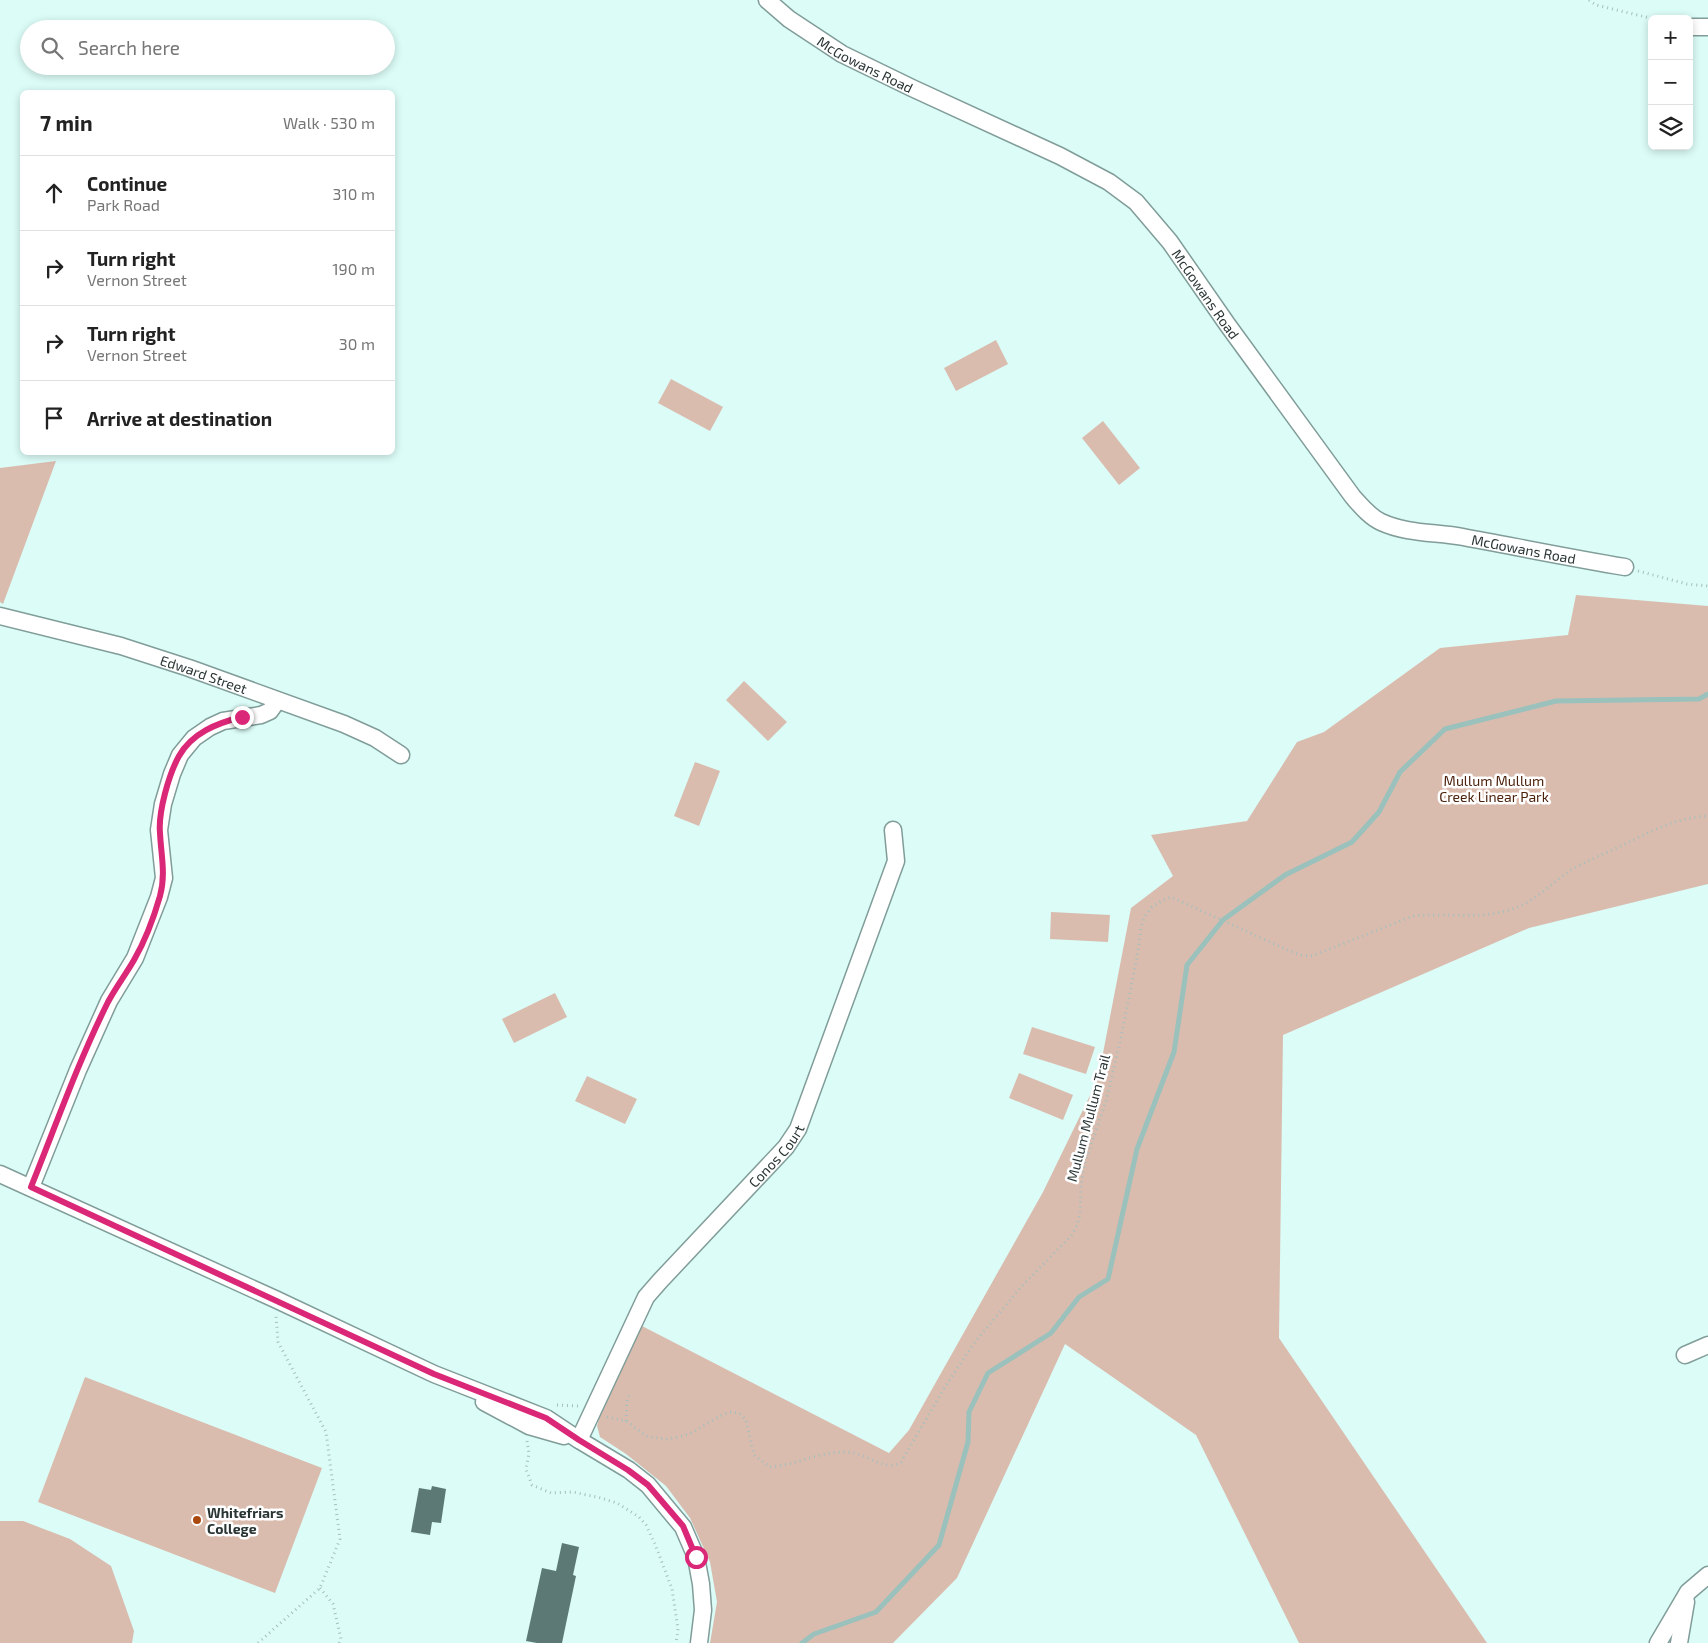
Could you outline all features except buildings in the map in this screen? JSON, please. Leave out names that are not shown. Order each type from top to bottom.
[{"type":"street","name":"McGowans Road","points":[[767,0],[789,18],[842,54],[1060,156],[1109,182],[1136,202],[1170,242],[1227,324],[1353,497],[1364,510],[1378,521],[1393,527],[1412,531],[1457,536],[1625,568]]},
{"type":"street","points":[[1693,27],[1708,28]]},
{"type":"street","name":"Edward Street","points":[[0,616],[122,646],[189,668],[344,724],[375,738],[400,755]]},
{"type":"street","points":[[31,1187],[78,1070],[109,1001],[135,958],[159,898],[164,878],[160,830],[162,813],[172,774],[180,755],[194,738],[210,727],[233,719],[261,716],[270,711],[277,700]]},
{"type":"street","name":"Conos Court","points":[[579,1440],[646,1297],[786,1147],[798,1129],[896,861],[893,830]]},
{"type":"street","points":[[0,1174],[275,1299],[434,1374],[529,1426],[579,1440]]},
{"type":"street","points":[[1685,1355],[1706,1352]]},
{"type":"street","points":[[434,1374],[546,1418],[628,1470],[648,1485],[683,1526],[696,1557],[703,1610],[699,1643]]},
{"type":"street","points":[[1658,1643],[1688,1592],[1708,1575]]},
{"type":"street","points":[[1679,1643],[1688,1592]]},
{"type":"path","points":[[1589,0],[1596,5],[1648,18]]},
{"type":"path","points":[[1625,568],[1687,584],[1708,586]]},
{"type":"path","name":"Mullum Mullum Trail","points":[[555,1404],[578,1406],[592,1412],[626,1421],[648,1437],[657,1439],[685,1435],[730,1412],[739,1413],[746,1420],[754,1455],[770,1467],[784,1466],[842,1452],[866,1456],[886,1466],[894,1466],[901,1462],[974,1343],[1023,1285],[1071,1236],[1080,1214],[1084,1166],[1106,1101],[1120,1042],[1141,927],[1152,907],[1163,900],[1171,898],[1178,900],[1283,948],[1300,955],[1312,956],[1413,916],[1480,916],[1504,912],[1522,905],[1576,868],[1663,826],[1687,818],[1708,816]]},
{"type":"path","points":[[258,1643],[320,1588],[340,1539],[326,1432],[278,1342],[275,1299]]},
{"type":"path","points":[[626,1421],[627,1401],[630,1393]]},
{"type":"path","points":[[529,1426],[525,1436],[529,1453],[526,1470],[532,1485],[551,1493],[584,1493],[616,1503],[639,1517],[646,1525],[672,1589],[678,1629],[676,1643]]},
{"type":"path","points":[[320,1588],[333,1604],[341,1638],[339,1643]]},
{"type":"green space","points":[[996,340],[1008,364],[956,391],[944,368]]},
{"type":"green space","points":[[671,379],[723,407],[710,431],[658,403]]},
{"type":"green space","points":[[1103,421],[1140,468],[1119,485],[1082,438]]},
{"type":"green space","points":[[56,461],[3,604],[0,602],[0,468]]},
{"type":"green space","name":"Mullum Mullum Creek Linear Park","points":[[1576,595],[1708,606],[1708,884],[1529,928],[1283,1035],[1279,1338],[1487,1643],[1299,1643],[1196,1435],[1065,1344],[957,1578],[893,1643],[710,1643],[717,1602],[710,1562],[690,1518],[666,1486],[626,1454],[600,1437],[597,1426],[603,1405],[642,1326],[889,1453],[909,1430],[1043,1192],[1098,1079],[1131,908],[1173,876],[1151,835],[1247,821],[1297,742],[1324,732],[1440,648],[1568,635]]},
{"type":"green space","points":[[744,681],[787,722],[768,741],[726,700]]},
{"type":"green space","points":[[695,762],[720,771],[699,826],[674,816]]},
{"type":"green space","points":[[1051,912],[1110,915],[1108,942],[1050,939]]},
{"type":"green space","points":[[555,993],[567,1017],[514,1043],[502,1019]]},
{"type":"green space","points":[[1032,1027],[1095,1047],[1086,1074],[1023,1054]]},
{"type":"green space","points":[[1019,1073],[1073,1095],[1063,1120],[1009,1098]]},
{"type":"green space","points":[[587,1076],[637,1099],[625,1124],[575,1101]]},
{"type":"green space","points":[[85,1377],[322,1468],[275,1593],[38,1502]]},
{"type":"green space","points":[[0,1521],[23,1521],[70,1539],[111,1566],[134,1631],[132,1643],[0,1643]]},
{"type":"waterway","points":[[802,1643],[814,1634],[876,1612],[939,1545],[968,1442],[969,1412],[988,1373],[1051,1333],[1079,1297],[1108,1279],[1137,1149],[1174,1052],[1187,965],[1223,920],[1285,875],[1352,842],[1379,812],[1400,772],[1445,729],[1556,701],[1699,699],[1708,694]]},
{"type":"place","name":"Whitefriars College","points":[[197,1520]]},
{"type":"route","points":[[242,717],[210,727],[194,738],[180,755],[163,804],[160,830],[164,878],[159,898],[135,958],[109,1001],[78,1070],[31,1187],[434,1374],[546,1418],[628,1470],[648,1485],[683,1526],[696,1557]]}]
